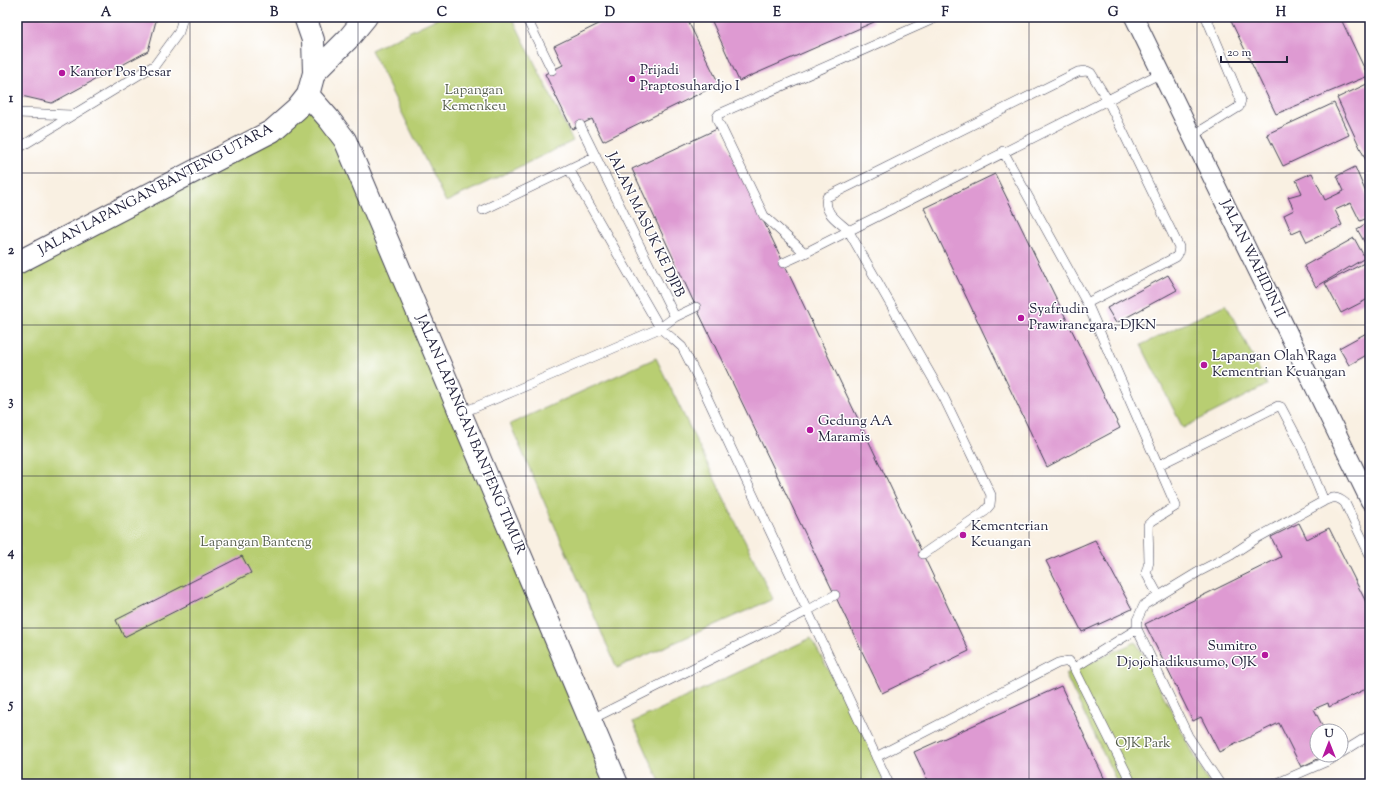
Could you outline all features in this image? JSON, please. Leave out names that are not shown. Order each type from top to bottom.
[{"type":"street","points":[[305,17],[313,40],[314,73]]},
{"type":"street","points":[[314,73],[348,39],[366,17]]},
{"type":"street","name":"JALAN WAHIDIN II","points":[[1134,17],[1370,502]]},
{"type":"street","name":"JALAN LAPANGAN BANTENG UTARA","points":[[17,263],[272,131],[297,109],[308,95],[314,73]]},
{"type":"street","name":"JALAN LAPANGAN BANTENG TIMUR","points":[[308,95],[345,140],[617,784]]},
{"type":"lane","points":[[17,149],[155,65],[179,32],[183,17]]},
{"type":"lane","points":[[526,17],[552,70]]},
{"type":"lane","points":[[805,252],[764,216],[718,122],[717,117],[719,114],[938,17]]},
{"type":"lane","points":[[1192,136],[1239,108],[1241,100],[1206,17]]},
{"type":"lane","points":[[923,554],[984,512],[990,505],[991,495],[944,398],[848,230],[829,213],[825,203],[827,197],[1078,72],[1087,71],[1092,73],[1107,99],[1180,247],[1176,257],[1087,303]]},
{"type":"lane","points":[[784,263],[1161,73]]},
{"type":"lane","points":[[17,113],[72,115]]},
{"type":"lane","name":"JALAN MASUK KE DJPB","points":[[580,125],[675,317],[696,307]]},
{"type":"lane","points":[[1004,151],[1087,303],[1176,506],[1152,522],[1147,528],[1149,562],[1146,573],[1158,596]]},
{"type":"lane","points":[[483,210],[596,156]]},
{"type":"lane","points":[[569,169],[660,328],[682,347],[889,784]]},
{"type":"lane","points":[[461,413],[660,328],[675,317]]},
{"type":"lane","points":[[1159,465],[1278,406],[1281,407],[1300,443],[1324,501]]},
{"type":"lane","points":[[1220,784],[1188,736],[1137,629],[1137,620],[1144,605],[1324,501],[1334,497],[1339,498],[1344,503],[1370,555]]},
{"type":"lane","points":[[590,720],[807,611],[835,595]]},
{"type":"lane","points":[[1074,668],[1137,629]]},
{"type":"lane","points":[[876,757],[1058,662],[1069,661],[1074,668],[1132,784]]},
{"type":"lane","points":[[1349,748],[1370,735]]},
{"type":"lane","points":[[1275,784],[1323,763]]},
{"type":"green space","name":"Lapangan Kemenkeu","points":[[440,17],[512,17],[573,141],[446,202],[371,50]]},
{"type":"green space","name":"Lapangan Banteng","points":[[308,95],[329,119],[617,784],[17,784],[17,263],[272,131]]},
{"type":"green space","name":"Lapangan Olah Raga Kementrian Keuangan","points":[[1226,304],[1267,385],[1183,428],[1141,345]]},
{"type":"green space","points":[[656,358],[773,599],[617,668],[510,424]]},
{"type":"green space","points":[[811,638],[876,757],[885,784],[661,784],[633,722]]},
{"type":"green space","name":"OJK Park","points":[[1136,642],[1209,784],[1118,784],[1065,674]]},
{"type":"building","name":"Kantor Pos Besar","points":[[17,17],[157,17],[148,51],[52,103],[17,95]]},
{"type":"building","name":"Prijadi Praptosuhardjo I","points":[[613,17],[686,17],[719,84],[603,141],[592,119],[572,129],[545,74],[563,65],[554,46]]},
{"type":"building","points":[[710,17],[872,17],[874,22],[739,81]]},
{"type":"building","points":[[1229,17],[1340,17],[1368,76],[1276,114]]},
{"type":"building","points":[[1369,83],[1370,86],[1370,169],[1337,98]]},
{"type":"building","points":[[1334,103],[1349,135],[1283,166],[1267,134]]},
{"type":"building","name":"Gedung AA Maramis","points":[[719,128],[969,651],[882,693],[696,307],[632,169]]},
{"type":"building","points":[[1355,167],[1370,202],[1370,217],[1360,221],[1351,203],[1335,210],[1342,225],[1307,242],[1301,230],[1292,234],[1284,215],[1294,210],[1288,197],[1302,193],[1296,180],[1312,173],[1325,200],[1344,191],[1337,176]]},
{"type":"building","name":"Syafrudin Prawiranegara, DJKN","points":[[995,174],[1120,428],[1047,467],[924,208]]},
{"type":"building","points":[[1370,221],[1370,252],[1357,229]]},
{"type":"building","points":[[1354,238],[1365,258],[1316,287],[1304,266]]},
{"type":"building","points":[[1370,260],[1370,298],[1341,313],[1325,283]]},
{"type":"building","points":[[1168,275],[1177,290],[1116,323],[1107,308]]},
{"type":"building","points":[[1370,331],[1370,353],[1349,365],[1339,348]]},
{"type":"building","name":"Sumitro Djojohadikusumo, OJK","points":[[1299,523],[1307,539],[1329,528],[1370,610],[1370,687],[1329,707],[1328,703],[1314,709],[1321,723],[1309,723],[1309,763],[1301,767],[1279,723],[1219,752],[1201,717],[1193,721],[1145,624],[1281,557],[1271,537]]},
{"type":"building","points":[[1095,540],[1132,609],[1082,632],[1046,561]]},
{"type":"building","points":[[242,556],[251,573],[124,637],[116,620]]},
{"type":"building","points":[[1061,686],[1107,784],[929,784],[914,752]]},
{"type":"place","name":"Kantor Pos Besar","points":[[62,73]]},
{"type":"place","name":"Prijadi Praptosuhardjo I","points":[[632,79]]},
{"type":"place","name":"Syafrudin Prawiranegara, DJKN","points":[[1021,318]]},
{"type":"place","name":"Lapangan Olah Raga Kementrian Keuangan","points":[[1204,365]]},
{"type":"place","name":"Gedung AA Maramis","points":[[810,430]]},
{"type":"place","name":"Kementerian Keuangan","points":[[963,535]]},
{"type":"place","name":"Sumitro Djojohadikusumo, OJK","points":[[1265,655]]}]
